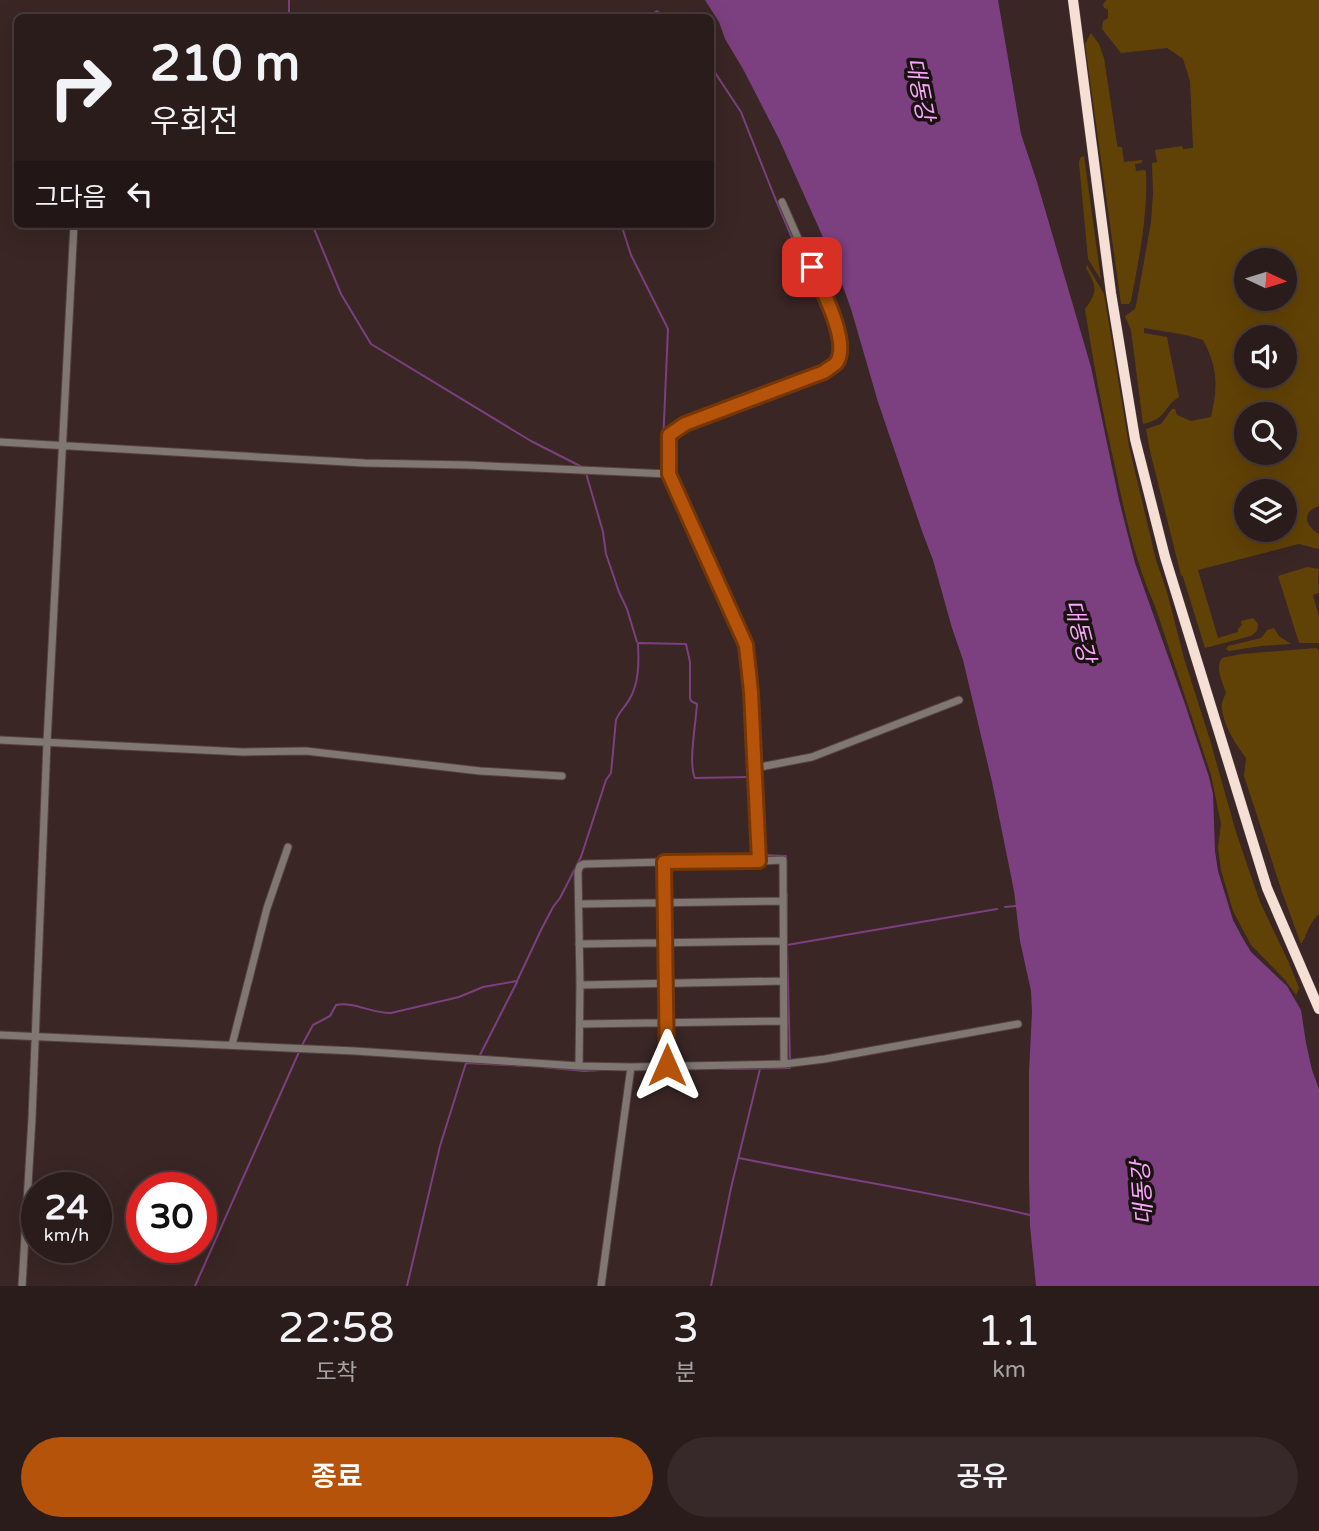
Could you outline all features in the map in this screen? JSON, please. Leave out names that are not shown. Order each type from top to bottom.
[{"type":"highway","points":[[1073,0],[1110,281],[1138,451],[1173,581],[1267,888],[1319,1009]]},
{"type":"street","points":[[759,861],[746,645],[669,474],[669,435],[685,424],[824,372],[836,363],[840,350],[837,327],[782,202]]},
{"type":"street","points":[[28,1172],[74,228]]},
{"type":"street","points":[[0,442],[364,463],[669,474]]},
{"type":"street","points":[[755,768],[812,757],[959,700]]},
{"type":"street","points":[[0,740],[243,752],[306,751],[480,771],[562,776]]},
{"type":"street","points":[[232,1045],[267,908],[288,847]]},
{"type":"street","points":[[579,1066],[580,866],[783,860],[784,1064]]},
{"type":"street","points":[[664,862],[667,1065]]},
{"type":"street","points":[[579,904],[783,901]]},
{"type":"street","points":[[579,944],[783,941]]},
{"type":"street","points":[[580,985],[783,981]]},
{"type":"street","points":[[580,1024],[784,1021]]},
{"type":"street","points":[[0,1035],[631,1067],[784,1064],[1018,1024]]},
{"type":"street","points":[[601,1286],[631,1067]]},
{"type":"street","points":[[22,1286],[23,1263]]},
{"type":"shaded area","points":[[1107,0],[1319,0],[1319,506],[1309,512],[1307,519],[1319,534],[1319,549],[1299,544],[1198,570],[1218,638],[1238,632],[1241,621],[1253,618],[1258,624],[1257,631],[1251,636],[1205,648],[1181,575],[1146,429],[1161,424],[1172,409],[1175,409],[1177,415],[1191,421],[1211,417],[1216,387],[1214,369],[1203,340],[1144,328],[1144,333],[1167,337],[1179,397],[1156,419],[1143,424],[1131,330],[1125,316],[1135,309],[1137,301],[1151,222],[1152,163],[1157,162],[1155,150],[1182,146],[1183,149],[1193,148],[1190,81],[1183,59],[1167,48],[1121,53],[1102,29],[1103,21],[1108,18],[1108,9],[1104,8],[1103,4]]},
{"type":"shaded area","points":[[1091,33],[1104,58],[1118,147],[1122,147],[1124,162],[1142,160],[1142,163],[1135,164],[1136,171],[1146,172],[1142,237],[1129,304],[1121,304],[1085,44]]},
{"type":"shaded area","points":[[1084,156],[1101,280],[1088,259],[1079,163]]},
{"type":"shaded area","points":[[1087,265],[1104,294],[1129,446],[1156,560],[1184,658],[1236,832],[1260,902],[1299,988],[1296,995],[1251,945],[1233,911],[1221,870],[1218,848],[1221,824],[1211,775],[1131,538],[1123,503],[1098,388],[1085,309],[1094,293]]},
{"type":"shaded area","points":[[1307,567],[1319,569],[1319,593],[1313,595],[1319,617],[1319,643],[1299,643],[1278,576]]},
{"type":"shaded area","points":[[1274,628],[1279,636],[1291,644],[1229,651],[1226,649],[1228,646],[1261,638],[1267,630]]},
{"type":"shaded area","points":[[1316,648],[1319,650],[1319,914],[1301,944],[1244,776],[1246,758],[1226,724],[1222,703],[1226,692],[1219,666],[1222,658],[1241,654]]},
{"type":"water","name":"대동강","points":[[705,0],[998,0],[1021,134],[1091,367],[1135,563],[1209,777],[1213,794],[1218,871],[1233,920],[1242,937],[1251,952],[1287,986],[1301,1010],[1312,1070],[1319,1089],[1319,1286],[1036,1286],[1030,1226],[1029,1177],[1031,991],[992,782],[963,660],[933,560],[878,402],[835,264],[779,139]]},
{"type":"waterway","points":[[289,0],[289,14]]},
{"type":"waterway","points":[[652,14],[657,11],[661,14]]},
{"type":"waterway","points":[[714,71],[741,112],[836,341],[832,358],[827,364],[813,373],[788,382]]},
{"type":"waterway","points":[[314,228],[341,294],[371,344],[531,441],[584,468]]},
{"type":"waterway","points":[[622,228],[631,255],[668,329],[662,466],[664,470]]},
{"type":"waterway","points":[[665,430],[682,422]]},
{"type":"waterway","points":[[586,473],[603,532],[606,554],[637,642]]},
{"type":"waterway","points":[[727,612],[741,645],[746,670]]},
{"type":"waterway","points":[[639,643],[686,644],[690,662],[690,698],[697,704],[692,753],[695,778],[750,777]]},
{"type":"waterway","points":[[301,1047],[313,1025],[330,1016],[336,1005],[391,1013],[459,997],[483,987],[517,981],[581,857],[606,780],[611,773],[616,720],[629,700],[637,680],[638,644]]},
{"type":"waterway","points":[[751,774],[756,854]]},
{"type":"waterway","points":[[761,855],[786,856],[786,860]]},
{"type":"waterway","points":[[787,894],[787,944]]},
{"type":"waterway","points":[[1005,907],[1016,906]]},
{"type":"waterway","points":[[790,1060],[787,945],[997,909]]},
{"type":"waterway","points":[[480,1055],[517,982]]},
{"type":"waterway","points":[[195,1286],[299,1052]]},
{"type":"waterway","points":[[407,1286],[440,1146],[466,1063],[526,1066]]},
{"type":"waterway","points":[[724,1069],[790,1066]]},
{"type":"waterway","points":[[542,1067],[603,1070]]},
{"type":"waterway","points":[[711,1286],[760,1069]]},
{"type":"waterway","points":[[739,1158],[1030,1215]]},
{"type":"route","points":[[667,1065],[664,862],[759,861],[751,692],[746,645],[669,474],[669,435],[685,424],[824,372],[836,363],[840,338],[812,267]]}]
